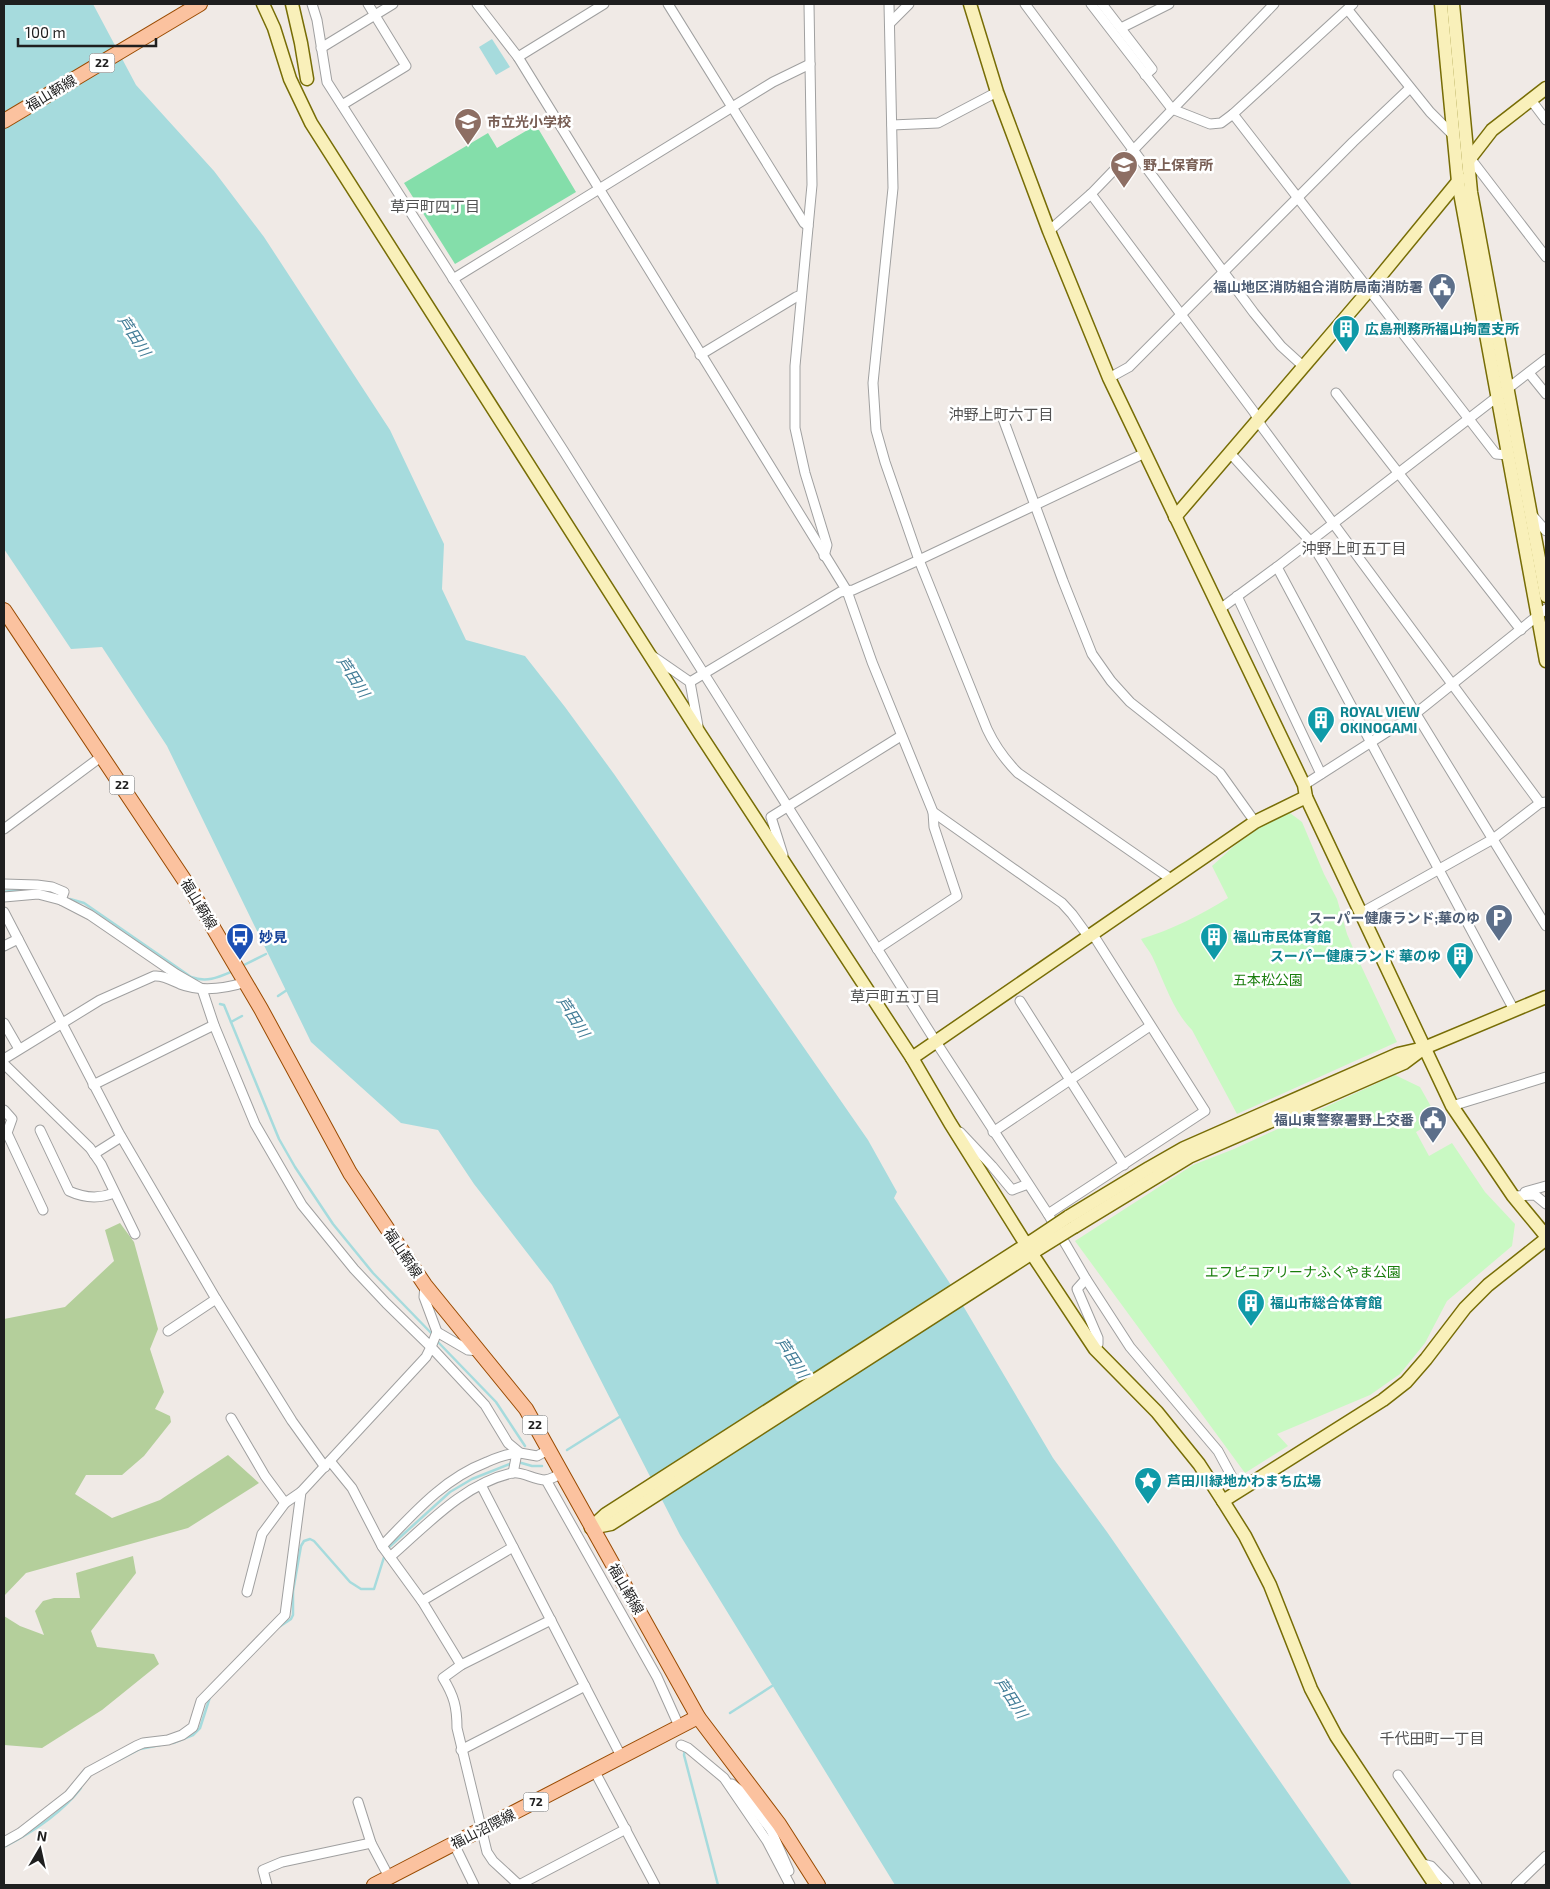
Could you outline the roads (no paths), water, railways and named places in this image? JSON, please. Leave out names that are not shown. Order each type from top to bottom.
[{"type":"main road","name":"福山鞆線","points":[[4,121],[200,4]]},
{"type":"main road","name":"福山鞆線","points":[[4,610],[191,890],[240,973],[350,1174],[425,1285],[526,1409],[698,1717],[818,1885]]},
{"type":"main road","name":"福山沼隈線","points":[[376,1885],[698,1717]]},
{"type":"street","points":[[263,4],[274,28],[290,79],[311,122],[700,734],[912,1058],[1028,1250],[1095,1349],[1157,1412],[1199,1464],[1223,1500],[1270,1585],[1311,1689],[1336,1736],[1435,1885]]},
{"type":"street","points":[[292,4],[307,79]]},
{"type":"street","points":[[312,4],[317,20],[327,82],[453,278],[876,949],[1048,1214],[1086,1279],[1130,1347],[1218,1451],[1239,1490]]},
{"type":"street","points":[[342,105],[406,66],[368,4]]},
{"type":"street","points":[[321,48],[393,4]]},
{"type":"street","points":[[477,4],[518,57],[846,591],[868,654],[933,812],[934,826],[957,896],[876,949]]},
{"type":"street","points":[[518,57],[604,4]]},
{"type":"street","points":[[668,4],[804,223],[808,226]]},
{"type":"street","points":[[809,4],[812,185],[795,366],[795,428],[805,473],[826,545],[824,556]]},
{"type":"street","points":[[889,4],[891,22],[893,188],[873,383],[876,430],[885,462],[919,560],[987,729],[1004,759],[1018,773],[1171,879]]},
{"type":"street","points":[[891,22],[910,4]]},
{"type":"street","points":[[970,4],[997,92],[1049,231],[1109,378],[1144,453],[1220,609],[1452,1106],[1513,1196],[1546,1237],[1488,1285],[1465,1308],[1426,1360],[1406,1382],[1383,1400],[1223,1500]]},
{"type":"street","points":[[1026,4],[1132,151],[1224,272],[1281,346],[1304,367]]},
{"type":"street","points":[[1092,4],[1172,109],[1210,124],[1221,123],[1232,114],[1350,7],[1410,88],[1430,112],[1455,137],[1469,158],[1546,257]]},
{"type":"street","points":[[1102,4],[1152,69],[1145,75]]},
{"type":"street","points":[[1121,28],[1169,4]]},
{"type":"street","points":[[1049,231],[1091,194],[1274,4]]},
{"type":"street","points":[[1441,4],[1458,182],[1502,393],[1530,513],[1546,596]]},
{"type":"street","points":[[1454,4],[1471,192],[1502,393],[1508,455],[1542,613],[1546,661]]},
{"type":"street","points":[[453,278],[773,82],[810,64]]},
{"type":"street","points":[[1109,378],[1129,366],[1410,88]]},
{"type":"street","points":[[1175,517],[1304,367],[1458,182],[1469,158],[1492,130],[1546,88]]},
{"type":"street","points":[[892,125],[938,123],[997,92]]},
{"type":"street","points":[[1531,100],[1546,120]]},
{"type":"street","points":[[1232,114],[1468,420],[1496,454],[1508,455]]},
{"type":"street","points":[[1091,194],[1453,685],[1543,802],[1493,839],[1439,871],[1361,913]]},
{"type":"street","points":[[700,355],[801,295]]},
{"type":"street","points":[[1220,609],[1546,359]]},
{"type":"street","points":[[1529,373],[1546,394]]},
{"type":"street","points":[[1336,393],[1522,630]]},
{"type":"street","points":[[1002,416],[1092,654],[1111,682],[1130,702],[1220,773],[1255,822]]},
{"type":"street","points":[[690,682],[840,592],[853,590],[919,560],[1144,453]]},
{"type":"street","points":[[1230,453],[1310,541],[1546,926]]},
{"type":"street","points":[[1530,513],[1546,531]]},
{"type":"street","points":[[1277,567],[1514,1010]]},
{"type":"street","points":[[1237,596],[1321,774]]},
{"type":"street","points":[[912,1058],[1090,934],[1255,822],[1305,791],[1321,774],[1415,714],[1542,613]]},
{"type":"street","points":[[651,655],[690,682],[700,734]]},
{"type":"street","points":[[788,869],[771,816],[901,736]]},
{"type":"street","points":[[4,829],[102,756]]},
{"type":"street","points":[[933,812],[1062,903],[1090,934],[1205,1111],[1048,1214]]},
{"type":"street","points":[[4,884],[52,887],[64,892],[60,900]]},
{"type":"street","points":[[4,897],[38,894],[60,900],[90,915],[176,974],[202,989],[214,1025],[255,1124],[302,1205],[354,1269],[386,1303],[431,1345],[485,1405],[508,1443],[518,1454]]},
{"type":"street","points":[[4,912],[121,1138],[216,1299],[287,1413],[328,1464],[352,1488],[386,1552],[422,1601],[461,1665]]},
{"type":"street","points":[[4,946],[18,939]]},
{"type":"street","points":[[4,1059],[100,1000],[154,976],[160,976],[182,985],[202,989],[230,988],[240,973]]},
{"type":"street","points":[[591,1528],[608,1519],[1071,1222],[1189,1157],[1404,1063],[1424,1048],[1546,997]]},
{"type":"street","points":[[1020,1001],[1124,1165]]},
{"type":"street","points":[[4,1023],[20,1049]]},
{"type":"street","points":[[93,1085],[214,1025]]},
{"type":"street","points":[[993,1132],[1150,1026]]},
{"type":"street","points":[[4,1064],[90,1148],[135,1234]]},
{"type":"street","points":[[1452,1106],[1546,1077]]},
{"type":"street","points":[[4,1110],[12,1119],[5,1133],[43,1210]]},
{"type":"street","points":[[950,1123],[982,1154],[1012,1190],[1028,1184]]},
{"type":"street","points":[[40,1130],[69,1191],[80,1196],[104,1197],[114,1192]]},
{"type":"street","points":[[94,1154],[121,1138]]},
{"type":"street","points":[[1513,1196],[1546,1186]]},
{"type":"street","points":[[1513,1196],[1535,1195],[1546,1204]]},
{"type":"street","points":[[1086,1279],[1076,1289],[1098,1338],[1098,1344],[1095,1349]]},
{"type":"street","points":[[247,1592],[262,1534],[285,1503],[301,1492],[426,1357],[436,1333],[424,1297],[425,1285]]},
{"type":"street","points":[[168,1331],[216,1299]]},
{"type":"street","points":[[436,1333],[468,1350],[479,1351]]},
{"type":"street","points":[[231,1418],[265,1476],[285,1503]]},
{"type":"street","points":[[386,1552],[430,1498],[458,1475],[503,1455],[537,1456],[550,1449]]},
{"type":"street","points":[[514,1471],[518,1454]]},
{"type":"street","points":[[386,1552],[462,1496],[481,1485],[514,1471],[546,1480],[563,1473]]},
{"type":"street","points":[[546,1480],[657,1677],[679,1726]]},
{"type":"street","points":[[481,1485],[621,1756]]},
{"type":"street","points":[[4,1842],[20,1833],[69,1795],[88,1772],[136,1746],[182,1735],[193,1727],[201,1701],[285,1615],[301,1492]]},
{"type":"street","points":[[422,1601],[513,1547]]},
{"type":"street","points":[[551,1620],[461,1665],[443,1678],[452,1693],[457,1712],[456,1728],[480,1831],[487,1852],[493,1861],[519,1885],[626,1829]]},
{"type":"street","points":[[461,1750],[585,1686]]},
{"type":"street","points":[[684,1747],[743,1793],[775,1827],[791,1874],[792,1885]]},
{"type":"street","points":[[595,1772],[655,1885]]},
{"type":"street","points":[[1398,1774],[1477,1885]]},
{"type":"street","points":[[724,1778],[767,1841],[792,1885]]},
{"type":"street","points":[[358,1802],[371,1843],[389,1877]]},
{"type":"street","points":[[267,1885],[263,1870],[282,1862],[371,1843]]},
{"type":"street","points":[[454,1844],[474,1885]]},
{"type":"street","points":[[1516,1885],[1546,1856]]},
{"type":"street","points":[[1420,1863],[1431,1866],[1449,1885]]},
{"type":"water","name":"芦田川","points":[[4,4],[93,4],[136,85],[214,171],[264,237],[390,430],[444,544],[442,589],[466,640],[525,656],[614,774],[868,1140],[897,1192],[894,1198],[949,1282],[1053,1458],[1107,1532],[1352,1885],[895,1885],[680,1535],[552,1285],[474,1184],[438,1130],[401,1123],[311,1042],[167,746],[102,647],[71,649],[4,549]]},
{"type":"water","points":[[492,39],[510,67],[496,75],[479,47]]},
{"type":"waterway","points":[[4,892],[22,889]]},
{"type":"waterway","points":[[32,889],[44,890],[54,894]]},
{"type":"waterway","points":[[70,899],[84,903],[191,977],[208,979],[233,971]]},
{"type":"waterway","points":[[242,966],[266,954]]},
{"type":"waterway","points":[[278,996],[287,990]]},
{"type":"waterway","points":[[220,1004],[224,1005],[279,1139],[295,1167],[333,1224],[373,1273],[434,1336]]},
{"type":"waterway","points":[[231,1022],[242,1016]]},
{"type":"waterway","points":[[437,1341],[496,1402],[525,1446]]},
{"type":"waterway","points":[[567,1450],[621,1416]]},
{"type":"waterway","points":[[518,1462],[532,1466],[542,1466]]},
{"type":"waterway","points":[[387,1549],[450,1492],[472,1479],[512,1463]]},
{"type":"waterway","points":[[279,1627],[291,1619],[293,1615],[293,1591],[301,1546],[304,1541],[310,1539],[314,1541],[350,1582],[361,1589],[374,1589],[385,1554]]},
{"type":"waterway","points":[[730,1713],[772,1686]]},
{"type":"waterway","points":[[173,1743],[193,1735],[200,1728],[210,1697]]},
{"type":"waterway","points":[[117,1761],[140,1749],[165,1744]]},
{"type":"waterway","points":[[685,1749],[684,1755],[718,1885]]},
{"type":"waterway","points":[[4,1847],[46,1822],[65,1806],[81,1788]]},
{"type":"place","name":"市立光小学校","points":[[468,146]]},
{"type":"place","name":"野上保育所","points":[[1124,189]]},
{"type":"place","name":"福山地区消防組合消防局南消防署","points":[[1442,311]]},
{"type":"place","name":"広島刑務所福山拘置支所","points":[[1346,353]]},
{"type":"place","name":"ROYAL VIEW OKINOGAMI","points":[[1321,744]]},
{"type":"place","name":"スーパー健康ランド;華のゆ","points":[[1499,942]]},
{"type":"place","name":"妙見","points":[[240,961]]},
{"type":"place","name":"福山市民体育館","points":[[1214,961]]},
{"type":"place","name":"スーパー健康ランド 華のゆ","points":[[1460,980]]},
{"type":"place","name":"福山東警察署野上交番","points":[[1433,1144]]},
{"type":"place","name":"福山市総合体育館","points":[[1251,1327]]},
{"type":"place","name":"芦田川緑地かわまち広場","points":[[1148,1505]]},
{"type":"district","name":"草戸町四丁目","points":[[435,207]]},
{"type":"district","name":"沖野上町六丁目","points":[[1001,415]]},
{"type":"district","name":"沖野上町五丁目","points":[[1354,549]]},
{"type":"district","name":"草戸町五丁目","points":[[895,997]]},
{"type":"district","name":"千代田町一丁目","points":[[1432,1739]]},
{"type":"park label","name":"五本松公園","points":[[1268,980]]},
{"type":"park label","name":"エフピコアリーナふくやま公園","points":[[1303,1272]]}]
